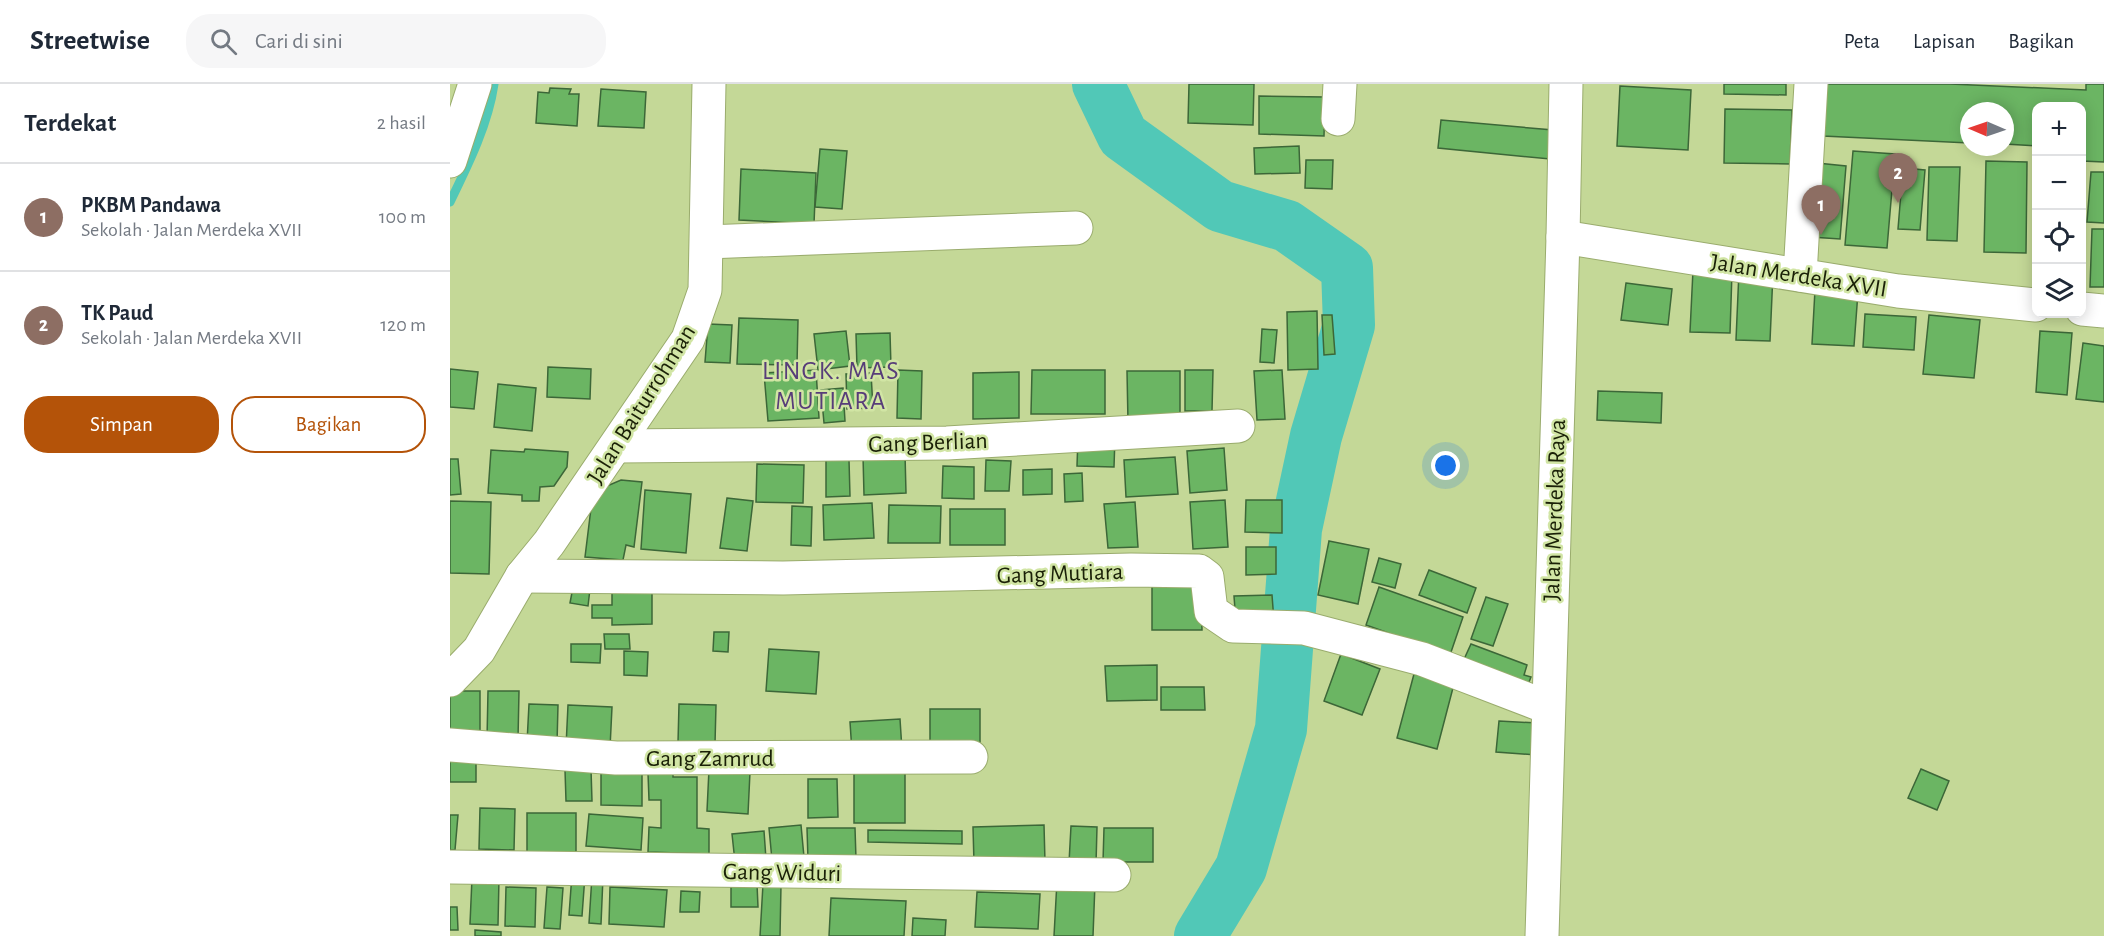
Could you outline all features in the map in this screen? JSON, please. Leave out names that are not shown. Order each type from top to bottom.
[{"type":"street","points":[[450,161],[475,84]]},
{"type":"street","name":"Jalan Baiturrohman","points":[[450,680],[480,650],[522,576],[549,543],[617,446],[688,339],[705,290],[709,84]]},
{"type":"street","points":[[1338,119],[1340,84]]},
{"type":"street","name":"Jalan Merdeka Raya","points":[[1542,936],[1566,84]]},
{"type":"street","points":[[1800,275],[1811,84]]},
{"type":"street","points":[[707,242],[1076,228]]},
{"type":"street","name":"Jalan Merdeka XVII","points":[[1563,237],[1898,291],[2032,304]]},
{"type":"street","points":[[2086,309],[2104,311]]},
{"type":"street","name":"Gang Berlian","points":[[617,446],[947,443],[1238,426]]},
{"type":"street","name":"Gang Mutiara","points":[[522,576],[783,578],[1199,571],[1207,577],[1211,611],[1233,626],[1304,628],[1422,659],[1547,707]]},
{"type":"street","name":"Gang Zamrud","points":[[450,746],[616,758],[971,757]]},
{"type":"street","name":"Gang Widuri","points":[[450,867],[1114,875]]},
{"type":"building","points":[[1189,84],[1254,84],[1253,125],[1188,123]]},
{"type":"building","points":[[1724,84],[1786,84],[1786,95],[1724,94]]},
{"type":"building","points":[[1825,84],[1950,84],[2086,90],[2086,84],[2104,84],[2104,162],[2086,161],[2086,102],[2032,102],[2032,146],[2014,145],[2014,102],[1960,102],[1960,143],[1823,136]]},
{"type":"building","points":[[1620,86],[1691,90],[1688,150],[1617,146]]},
{"type":"building","points":[[550,88],[571,89],[569,94],[579,94],[577,126],[536,123],[538,92],[549,93]]},
{"type":"building","points":[[601,89],[646,92],[644,128],[598,126]]},
{"type":"building","points":[[1259,96],[1325,97],[1324,136],[1259,134]]},
{"type":"building","points":[[1725,109],[1792,110],[1790,164],[1724,163]]},
{"type":"building","points":[[1441,120],[1553,130],[1550,159],[1438,148]]},
{"type":"building","points":[[1299,146],[1300,173],[1255,174],[1254,148]]},
{"type":"building","points":[[820,149],[847,151],[842,209],[815,207]]},
{"type":"building","points":[[1853,151],[1895,154],[1887,248],[1845,245]]},
{"type":"building","points":[[1306,160],[1333,160],[1332,189],[1305,188]]},
{"type":"building","points":[[1986,161],[2027,162],[2026,253],[1984,252]]},
{"type":"building","points":[[1817,163],[1846,166],[1840,239],[1811,237]]},
{"type":"building","points":[[1929,167],[1960,167],[1957,241],[1927,240]]},
{"type":"building","points":[[1903,168],[1925,170],[1920,230],[1898,229]]},
{"type":"building","points":[[741,169],[816,173],[814,224],[739,220]]},
{"type":"building","points":[[2091,172],[2104,172],[2104,223],[2087,222]]},
{"type":"building","points":[[2092,229],[2104,229],[2104,287],[2090,287]]},
{"type":"building","points":[[1693,270],[1732,272],[1730,333],[1690,332]]},
{"type":"building","points":[[1739,271],[1773,273],[1770,341],[1736,340]]},
{"type":"building","points":[[1626,283],[1672,289],[1668,325],[1621,320]]},
{"type":"building","points":[[1815,290],[1858,292],[1854,346],[1812,344]]},
{"type":"building","points":[[1317,311],[1318,369],[1288,370],[1287,312]]},
{"type":"building","points":[[1865,314],[1916,317],[1914,350],[1863,347]]},
{"type":"building","points":[[1322,315],[1332,315],[1335,354],[1324,355]]},
{"type":"building","points":[[1929,315],[1980,320],[1974,378],[1923,374]]},
{"type":"building","points":[[739,318],[798,320],[797,365],[737,364]]},
{"type":"building","points":[[708,324],[732,325],[730,363],[705,362]]},
{"type":"building","points":[[1262,329],[1277,330],[1274,363],[1260,362]]},
{"type":"building","points":[[846,331],[850,366],[818,370],[814,334]]},
{"type":"building","points":[[2040,331],[2072,333],[2067,395],[2036,392]]},
{"type":"building","points":[[890,333],[891,367],[857,368],[856,334]]},
{"type":"building","points":[[2083,343],[2104,346],[2104,402],[2076,399]]},
{"type":"building","points":[[548,367],[591,369],[590,399],[547,397]]},
{"type":"building","points":[[450,369],[478,372],[474,409],[450,407]]},
{"type":"building","points":[[816,370],[819,418],[768,421],[764,373]]},
{"type":"building","points":[[898,370],[922,371],[921,419],[897,418]]},
{"type":"building","points":[[1032,370],[1105,370],[1105,414],[1031,414]]},
{"type":"building","points":[[1185,370],[1213,370],[1212,411],[1185,411]]},
{"type":"building","points":[[1282,370],[1285,419],[1257,420],[1254,371]]},
{"type":"building","points":[[1127,371],[1180,371],[1180,422],[1128,422]]},
{"type":"building","points":[[1019,372],[1019,418],[973,419],[973,373]]},
{"type":"building","points":[[871,373],[873,408],[847,409],[846,374]]},
{"type":"building","points":[[498,384],[536,388],[532,431],[494,427]]},
{"type":"building","points":[[843,388],[845,421],[824,423],[821,390]]},
{"type":"building","points":[[1598,391],[1662,393],[1661,423],[1597,420]]},
{"type":"building","points":[[1078,437],[1115,437],[1114,467],[1077,466]]},
{"type":"building","points":[[1224,448],[1227,490],[1190,493],[1187,451]]},
{"type":"building","points":[[525,449],[568,452],[567,467],[554,486],[540,487],[539,501],[522,501],[522,495],[488,493],[491,450],[524,452]]},
{"type":"building","points":[[905,454],[906,493],[864,495],[863,456]]},
{"type":"building","points":[[1175,457],[1178,494],[1126,497],[1124,460]]},
{"type":"building","points":[[450,459],[458,459],[461,494],[450,495]]},
{"type":"building","points":[[826,460],[849,460],[850,496],[826,497]]},
{"type":"building","points":[[986,460],[1011,461],[1009,491],[985,491]]},
{"type":"building","points":[[757,464],[804,465],[803,503],[756,502]]},
{"type":"building","points":[[943,466],[974,467],[974,499],[942,498]]},
{"type":"building","points":[[1052,469],[1052,494],[1023,495],[1023,470]]},
{"type":"building","points":[[1082,473],[1083,501],[1065,502],[1064,474]]},
{"type":"building","points":[[621,480],[642,482],[634,547],[626,545],[623,560],[585,557],[593,492]]},
{"type":"building","points":[[645,490],[691,494],[686,553],[641,549]]},
{"type":"building","points":[[727,498],[753,501],[747,551],[720,548]]},
{"type":"building","points":[[1225,500],[1228,547],[1193,549],[1190,502]]},
{"type":"building","points":[[1246,500],[1282,500],[1282,533],[1245,532]]},
{"type":"building","points":[[450,501],[491,502],[489,574],[450,573]]},
{"type":"building","points":[[1135,502],[1138,547],[1108,548],[1104,504]]},
{"type":"building","points":[[872,503],[874,538],[824,540],[823,505]]},
{"type":"building","points":[[889,505],[941,506],[940,543],[888,543]]},
{"type":"building","points":[[792,506],[812,507],[811,546],[791,545]]},
{"type":"building","points":[[950,509],[1005,509],[1005,545],[950,545]]},
{"type":"building","points":[[1329,541],[1369,549],[1358,604],[1318,595]]},
{"type":"building","points":[[1246,547],[1276,547],[1276,574],[1246,575]]},
{"type":"building","points":[[1379,558],[1401,564],[1395,588],[1372,582]]},
{"type":"building","points":[[1429,570],[1476,588],[1467,613],[1419,595]]},
{"type":"building","points":[[1152,585],[1201,585],[1202,630],[1152,630]]},
{"type":"building","points":[[573,587],[590,589],[588,606],[570,603]]},
{"type":"building","points":[[1379,587],[1463,617],[1450,655],[1366,625]]},
{"type":"building","points":[[612,591],[652,591],[652,624],[612,625],[612,618],[592,618],[592,605],[612,605]]},
{"type":"building","points":[[1272,595],[1274,621],[1236,623],[1234,596]]},
{"type":"building","points":[[1486,597],[1508,604],[1493,646],[1471,639]]},
{"type":"building","points":[[714,632],[729,632],[728,652],[713,651]]},
{"type":"building","points":[[604,634],[629,634],[630,649],[605,649]]},
{"type":"building","points":[[571,644],[601,644],[600,663],[571,662]]},
{"type":"building","points":[[1471,644],[1527,665],[1524,675],[1531,677],[1525,692],[1460,668]]},
{"type":"building","points":[[769,649],[819,652],[816,694],[766,691]]},
{"type":"building","points":[[624,651],[648,652],[647,676],[624,675]]},
{"type":"building","points":[[1341,654],[1380,669],[1362,715],[1324,701]]},
{"type":"building","points":[[1157,665],[1157,700],[1107,701],[1105,666]]},
{"type":"building","points":[[1414,674],[1454,684],[1437,749],[1397,738]]},
{"type":"building","points":[[1161,687],[1204,687],[1205,710],[1161,710]]},
{"type":"building","points":[[450,691],[480,691],[480,734],[450,734]]},
{"type":"building","points":[[488,691],[519,691],[518,739],[487,739]]},
{"type":"building","points":[[529,704],[558,705],[557,744],[527,743]]},
{"type":"building","points":[[679,704],[716,705],[715,744],[678,743]]},
{"type":"building","points":[[568,705],[612,707],[610,748],[566,747]]},
{"type":"building","points":[[930,709],[980,709],[980,750],[930,750]]},
{"type":"building","points":[[900,719],[902,750],[852,752],[850,722]]},
{"type":"building","points":[[1499,721],[1538,723],[1536,755],[1496,752]]},
{"type":"building","points":[[450,746],[476,746],[476,782],[450,782]]},
{"type":"building","points":[[591,769],[592,801],[566,801],[565,770]]},
{"type":"building","points":[[709,769],[750,772],[748,814],[707,811]]},
{"type":"building","points":[[1921,769],[1949,781],[1937,810],[1908,798]]},
{"type":"building","points":[[601,770],[642,770],[642,806],[601,805]]},
{"type":"building","points":[[854,772],[905,772],[905,823],[854,823]]},
{"type":"building","points":[[648,773],[673,773],[673,777],[697,777],[697,828],[709,829],[709,854],[648,852],[649,827],[661,828],[661,800],[649,800]]},
{"type":"building","points":[[808,779],[837,779],[838,817],[808,818]]},
{"type":"building","points":[[480,808],[515,809],[514,850],[479,849]]},
{"type":"building","points":[[527,813],[576,813],[576,855],[527,855]]},
{"type":"building","points":[[589,814],[643,818],[641,850],[586,846]]},
{"type":"building","points":[[450,815],[458,815],[455,850],[450,850]]},
{"type":"building","points":[[801,825],[804,857],[772,860],[769,828]]},
{"type":"building","points":[[1044,825],[1045,862],[974,863],[973,827]]},
{"type":"building","points":[[1071,826],[1097,827],[1096,864],[1069,863]]},
{"type":"building","points":[[807,828],[855,828],[856,859],[808,860]]},
{"type":"building","points":[[1104,828],[1153,828],[1153,862],[1103,862]]},
{"type":"building","points":[[868,830],[962,831],[962,844],[868,842]]},
{"type":"building","points":[[764,831],[766,859],[735,862],[732,834]]},
{"type":"building","points":[[572,874],[585,875],[582,916],[569,915]]},
{"type":"building","points":[[592,876],[603,877],[601,924],[589,923]]},
{"type":"building","points":[[472,878],[499,878],[498,925],[470,924]]},
{"type":"building","points":[[1057,881],[1095,883],[1093,936],[1054,936]]},
{"type":"building","points":[[731,884],[757,884],[758,907],[731,907]]},
{"type":"building","points":[[763,884],[781,885],[780,936],[760,936]]},
{"type":"building","points":[[506,887],[536,888],[535,927],[505,926]]},
{"type":"building","points":[[547,887],[563,888],[560,929],[544,928]]},
{"type":"building","points":[[610,887],[667,890],[664,927],[609,924]]},
{"type":"building","points":[[681,891],[700,892],[699,912],[680,912]]},
{"type":"building","points":[[977,892],[1040,894],[1038,929],[975,927]]},
{"type":"building","points":[[831,898],[906,901],[904,936],[829,936]]},
{"type":"building","points":[[450,907],[457,907],[458,930],[450,930]]},
{"type":"building","points":[[913,918],[946,920],[945,936],[912,936]]},
{"type":"building","points":[[475,930],[501,932],[501,936],[475,936]]},
{"type":"waterway","points":[[450,202],[482,130],[494,84]]},
{"type":"waterway","points":[[1098,84],[1123,136],[1220,206],[1287,226],[1347,268],[1349,325],[1316,436],[1296,529],[1281,729],[1241,868],[1200,936]]},
{"type":"place","name":"TK Paud","points":[[1898,203]]},
{"type":"place","name":"PKBM Pandawa","points":[[1821,235]]},
{"type":"district","name":"LINGK. MAS MUTIARA","points":[[831,385]]}]
